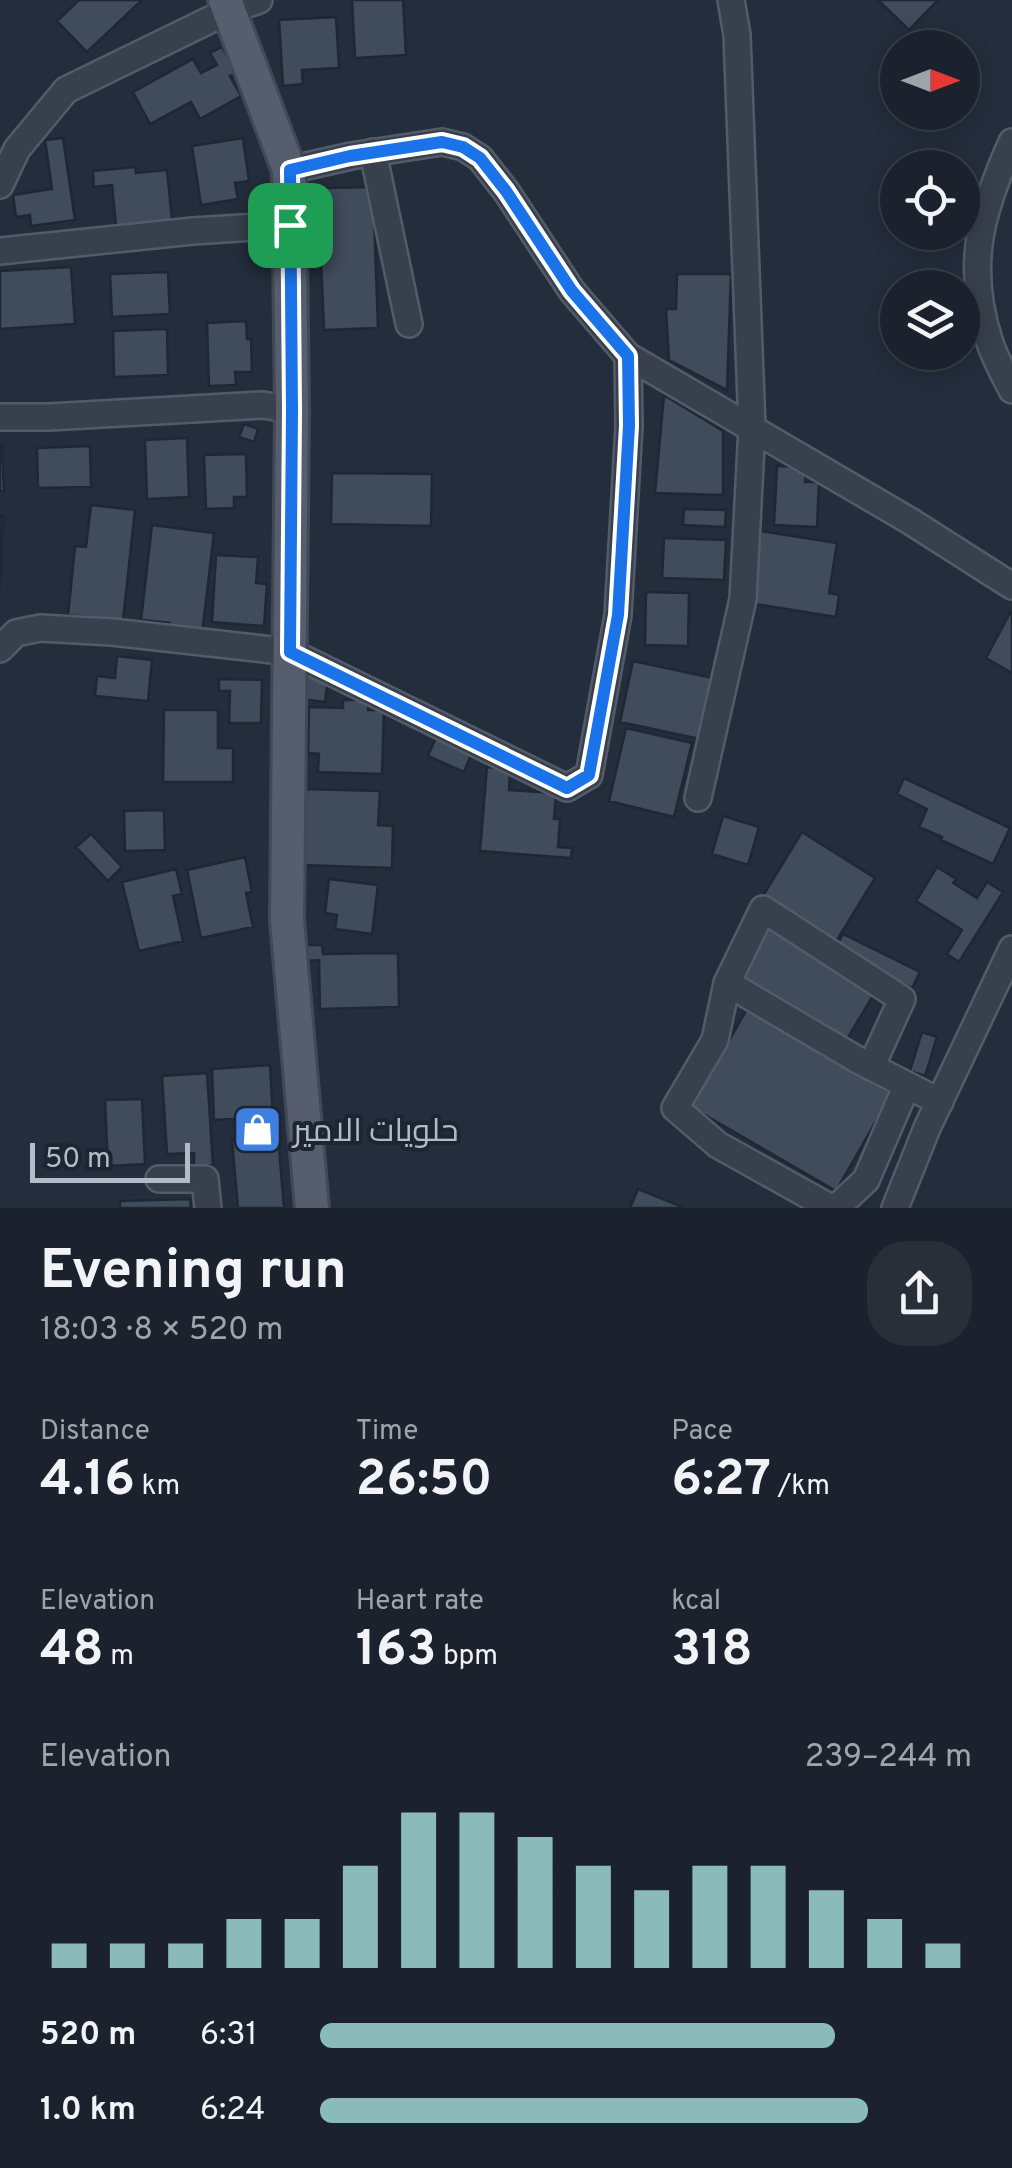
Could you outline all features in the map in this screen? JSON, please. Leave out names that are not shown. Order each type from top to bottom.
[{"type":"main road","points":[[237,4],[290,170],[287,920],[312,1208]]},
{"type":"street","points":[[698,798],[743,598],[752,427],[737,35],[731,0]]},
{"type":"street","points":[[0,185],[17,149],[66,90],[237,4]]},
{"type":"street","points":[[290,170],[442,142],[463,147],[480,158],[572,291],[628,356],[1012,586]]},
{"type":"street","points":[[1012,142],[978,234],[978,290],[989,342],[1012,390]]},
{"type":"street","points":[[374,152],[409,324]]},
{"type":"street","points":[[0,251],[290,225]]},
{"type":"street","points":[[5,635],[40,628],[112,632],[290,652],[567,788],[589,775],[618,615],[629,426],[628,356]]},
{"type":"street","points":[[0,416],[263,405],[292,410]]},
{"type":"street","points":[[871,1066],[902,998],[763,909],[727,983],[716,1040],[676,1108],[718,1145],[834,1208],[866,1180],[907,1085]]},
{"type":"street","points":[[895,1208],[1012,948]]},
{"type":"street","points":[[727,983],[940,1102]]},
{"type":"street","points":[[159,1180],[205,1180],[208,1208]]},
{"type":"building","points":[[79,0],[142,0],[87,52],[57,21]]},
{"type":"building","points":[[352,0],[403,0],[406,55],[355,58]]},
{"type":"building","points":[[878,0],[938,0],[909,30]]},
{"type":"building","points":[[336,17],[339,68],[302,70],[303,84],[283,86],[279,20]]},
{"type":"building","points":[[222,47],[237,73],[230,76],[241,96],[200,119],[191,102],[150,124],[133,92],[193,59],[201,73],[217,65],[210,53]]},
{"type":"building","points":[[63,138],[75,220],[31,226],[30,215],[16,217],[13,195],[52,189],[45,140]]},
{"type":"building","points":[[243,138],[249,181],[235,183],[238,199],[201,205],[192,146]]},
{"type":"building","points":[[135,167],[136,173],[167,170],[172,220],[116,226],[112,185],[94,187],[93,171]]},
{"type":"building","points":[[373,187],[378,328],[324,330],[319,215],[307,215],[306,198],[326,197],[326,188]]},
{"type":"building","points":[[71,267],[75,324],[0,329],[0,271]]},
{"type":"building","points":[[168,272],[170,314],[112,317],[110,274]]},
{"type":"building","points":[[677,274],[731,274],[727,390],[669,360],[666,309],[676,309]]},
{"type":"building","points":[[246,321],[252,372],[235,372],[236,385],[209,386],[207,323]]},
{"type":"building","points":[[167,329],[168,375],[114,377],[113,331]]},
{"type":"building","points":[[664,395],[723,431],[723,495],[655,493]]},
{"type":"building","points":[[244,424],[258,429],[254,442],[239,437]]},
{"type":"building","points":[[187,438],[189,497],[147,499],[145,440]]},
{"type":"building","points":[[2,445],[4,491],[0,491]]},
{"type":"building","points":[[90,446],[91,487],[38,488],[37,448]]},
{"type":"building","points":[[246,454],[247,497],[234,497],[234,508],[206,509],[204,455]]},
{"type":"building","points":[[777,466],[806,467],[805,482],[819,482],[817,527],[774,525]]},
{"type":"building","points":[[332,473],[432,474],[431,526],[331,524]]},
{"type":"building","points":[[91,505],[135,510],[123,621],[68,615],[75,546],[86,547]]},
{"type":"building","points":[[684,509],[726,510],[725,527],[683,525]]},
{"type":"building","points":[[0,516],[3,517],[0,588]]},
{"type":"building","points":[[152,525],[214,533],[202,634],[170,630],[170,623],[141,620]]},
{"type":"building","points":[[760,531],[837,543],[829,593],[839,595],[836,617],[749,603]]},
{"type":"building","points":[[664,538],[726,540],[724,580],[662,578]]},
{"type":"building","points":[[216,555],[258,557],[256,583],[267,584],[264,626],[212,622]]},
{"type":"building","points":[[646,592],[689,593],[688,646],[645,645]]},
{"type":"building","points":[[1012,611],[1012,673],[986,658]]},
{"type":"building","points":[[117,656],[152,660],[148,701],[95,696],[97,676],[115,678]]},
{"type":"building","points":[[633,661],[713,678],[700,739],[620,722]]},
{"type":"building","points":[[297,674],[328,678],[325,702],[293,698]]},
{"type":"building","points":[[219,679],[262,680],[261,723],[229,723],[230,691],[219,691]]},
{"type":"building","points":[[343,700],[369,700],[368,710],[384,710],[382,774],[318,772],[319,754],[308,753],[309,707],[343,708]]},
{"type":"building","points":[[164,710],[218,710],[218,748],[233,748],[233,782],[163,782]]},
{"type":"building","points":[[626,728],[692,743],[674,817],[609,801]]},
{"type":"building","points":[[437,735],[473,750],[464,772],[428,756]]},
{"type":"building","points":[[487,767],[510,769],[509,790],[556,793],[554,819],[560,819],[558,847],[572,848],[571,858],[480,851]]},
{"type":"building","points":[[904,778],[1010,828],[993,864],[919,827],[927,809],[897,794]]},
{"type":"building","points":[[305,789],[380,791],[378,825],[393,826],[392,868],[302,865]]},
{"type":"building","points":[[164,810],[165,850],[125,851],[124,811]]},
{"type":"building","points":[[723,816],[759,827],[748,865],[712,854]]},
{"type":"building","points":[[802,832],[875,878],[834,945],[761,899]]},
{"type":"building","points":[[91,834],[122,867],[108,881],[76,847]]},
{"type":"building","points":[[245,857],[252,892],[246,893],[253,927],[201,938],[187,870]]},
{"type":"building","points":[[937,867],[977,898],[987,882],[1003,892],[959,962],[947,954],[962,930],[916,901]]},
{"type":"building","points":[[176,869],[182,894],[173,896],[183,941],[139,951],[122,882]]},
{"type":"building","points":[[329,879],[378,885],[372,934],[335,929],[337,915],[325,913]]},
{"type":"building","points":[[768,922],[877,989],[844,1044],[735,977]]},
{"type":"building","points":[[843,934],[920,972],[912,988],[835,949]]},
{"type":"building","points":[[304,945],[322,945],[323,954],[398,953],[399,1007],[320,1009],[319,960],[304,961]]},
{"type":"building","points":[[747,1009],[892,1093],[836,1191],[691,1107]]},
{"type":"building","points":[[922,1032],[937,1037],[925,1076],[910,1071]]},
{"type":"building","points":[[270,1065],[273,1117],[214,1120],[212,1069]]},
{"type":"building","points":[[207,1073],[213,1165],[194,1167],[194,1153],[167,1154],[162,1076]]},
{"type":"building","points":[[142,1099],[145,1164],[108,1166],[105,1100]]},
{"type":"building","points":[[278,1136],[284,1208],[238,1208],[232,1140]]},
{"type":"building","points":[[638,1189],[685,1208],[630,1208]]},
{"type":"building","points":[[190,1199],[191,1208],[120,1208],[120,1201]]},
{"type":"place","name":"حلويات الامير","points":[[258,1130]]},
{"type":"route","points":[[442,142],[463,147],[480,158],[572,291],[628,356],[629,426],[618,615],[589,775],[567,788],[290,652],[290,225],[290,170],[442,142]]}]
